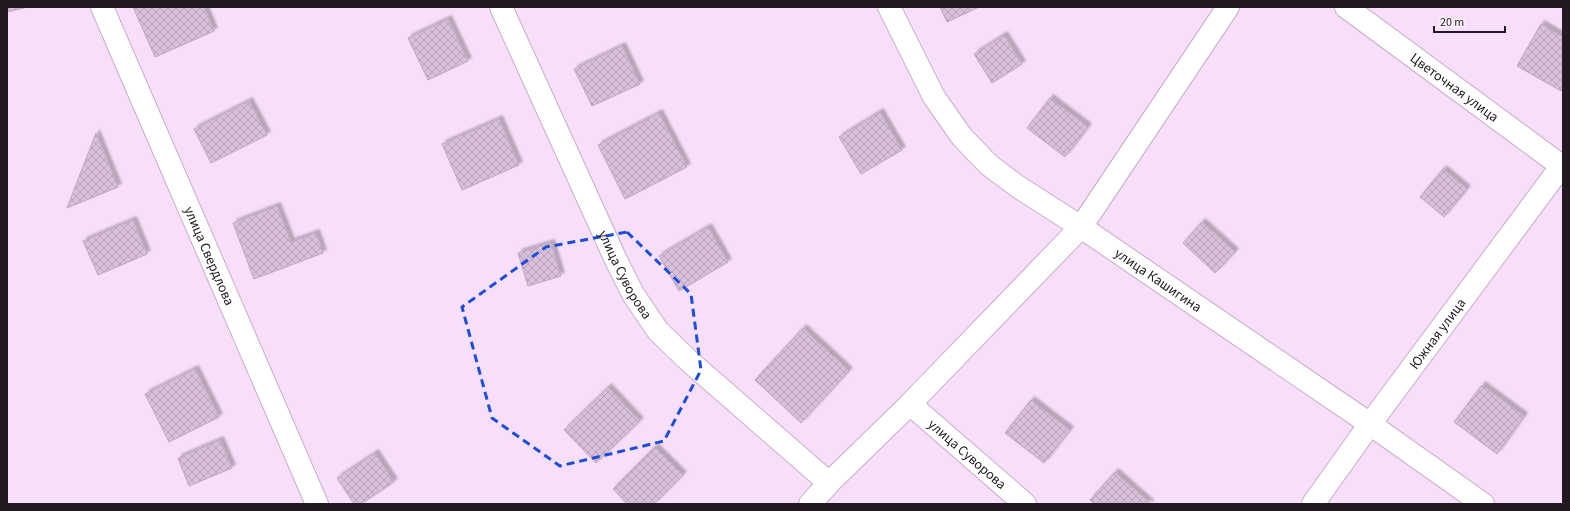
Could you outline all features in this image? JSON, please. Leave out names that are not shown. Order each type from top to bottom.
[{"type":"street","name":"улица Свердлова","points":[[102,7],[317,504]]},
{"type":"street","name":"улица Суворова","points":[[501,7],[615,258],[633,294],[658,331],[689,361],[829,483]]},
{"type":"street","name":"улица Кашигина","points":[[889,7],[934,97],[962,137],[989,166],[1370,424],[1483,504]]},
{"type":"street","points":[[810,504],[829,483],[910,404],[1081,227],[1228,7]]},
{"type":"street","name":"Цветочная улица","points":[[1346,7],[1562,166]]},
{"type":"street","name":"Южная улица","points":[[1313,504],[1370,424],[1562,166]]},
{"type":"street","name":"улица Суворова","points":[[910,404],[1025,504]]},
{"type":"highlighted area","points":[[627,232],[691,294],[701,370],[664,441],[560,466],[492,418],[462,307],[546,247]]},
{"type":"building","points":[[7,7],[28,7],[7,12]]},
{"type":"building","points":[[133,7],[204,7],[214,31],[155,57]]},
{"type":"building","points":[[940,7],[979,7],[947,22]]},
{"type":"building","points":[[448,19],[468,61],[428,80],[408,38]]},
{"type":"building","points":[[1541,24],[1563,37],[1563,88],[1561,91],[1517,66]]},
{"type":"building","points":[[1004,35],[1022,64],[992,83],[974,54]]},
{"type":"building","points":[[622,46],[640,84],[592,106],[574,69]]},
{"type":"building","points":[[1050,98],[1088,127],[1065,157],[1027,128]]},
{"type":"building","points":[[249,101],[267,135],[211,163],[194,129]]},
{"type":"building","points":[[880,112],[902,150],[861,174],[839,137]]},
{"type":"building","points":[[659,113],[687,167],[625,199],[598,145]]},
{"type":"building","points":[[499,119],[519,165],[462,190],[442,144]]},
{"type":"building","points":[[96,133],[118,187],[67,208]]},
{"type":"building","points":[[1443,169],[1467,189],[1444,217],[1420,197]]},
{"type":"building","points":[[277,206],[291,242],[316,233],[323,253],[254,279],[233,223]]},
{"type":"building","points":[[133,220],[147,254],[98,275],[83,241]]},
{"type":"building","points":[[1202,222],[1235,252],[1215,273],[1183,243]]},
{"type":"building","points":[[708,227],[728,262],[679,291],[659,256]]},
{"type":"building","points":[[551,243],[561,276],[528,286],[518,253]]},
{"type":"building","points":[[803,328],[849,371],[801,423],[755,380]]},
{"type":"building","points":[[195,369],[219,417],[169,442],[145,394]]},
{"type":"building","points":[[1482,385],[1524,416],[1497,454],[1454,422]]},
{"type":"building","points":[[608,387],[640,421],[596,463],[564,430]]},
{"type":"building","points":[[1031,400],[1070,430],[1044,463],[1005,433]]},
{"type":"building","points":[[220,440],[232,468],[189,486],[178,458]]},
{"type":"building","points":[[655,447],[683,475],[654,504],[627,504],[613,489]]},
{"type":"building","points":[[375,453],[394,482],[361,504],[354,504],[337,478]]},
{"type":"building","points":[[1115,472],[1151,504],[1095,504],[1090,500]]}]
